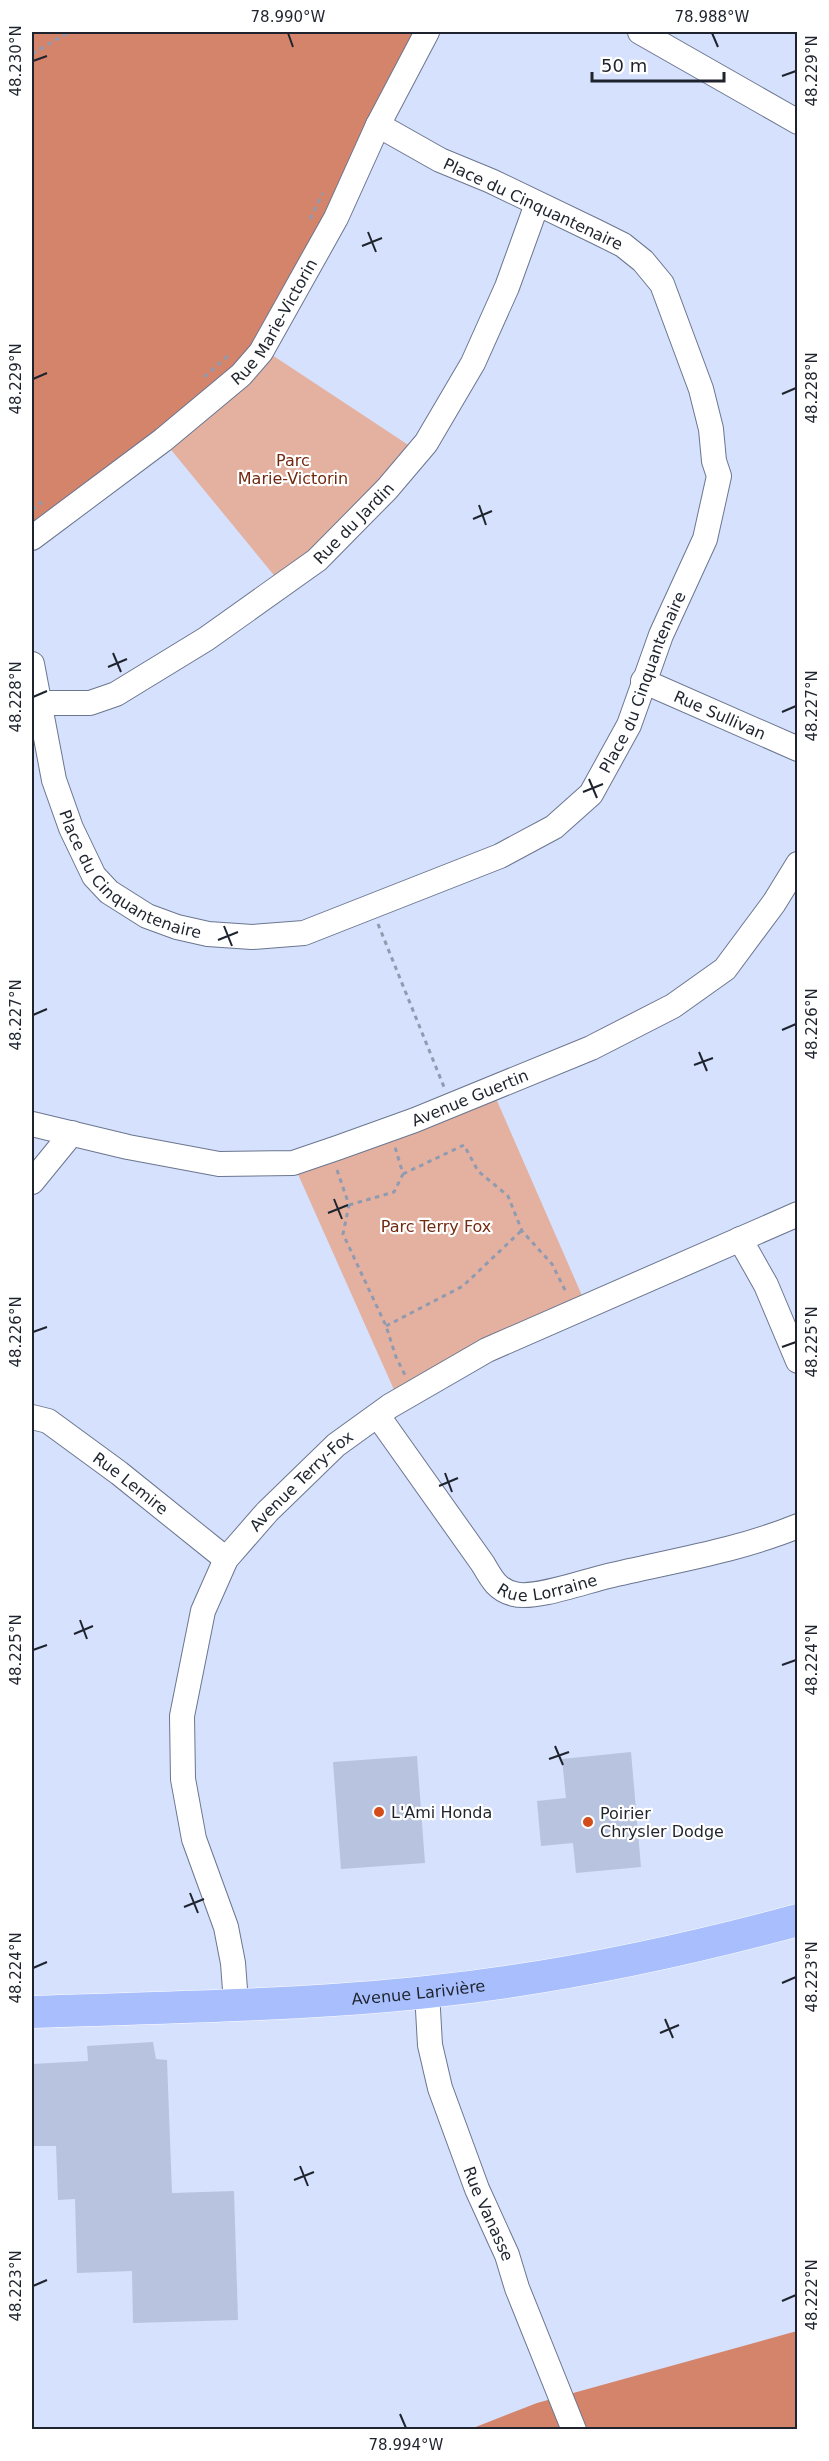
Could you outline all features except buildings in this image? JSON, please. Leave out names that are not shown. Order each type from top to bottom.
[{"type":"main road","name":"Avenue Larivière","points":[[32,2012],[427,1992],[557,1974],[666,1953],[798,1920]]},
{"type":"street","name":"Rue Marie-Victorin","points":[[32,538],[163,440],[241,375],[261,352],[336,218],[378,125],[427,32]]},
{"type":"street","points":[[640,32],[798,122]]},
{"type":"street","name":"Place du Cinquantenaire","points":[[32,664],[54,780],[84,857],[94,876],[109,892],[147,916],[177,927],[208,934],[252,938],[304,933],[500,856],[554,827],[591,794],[628,725],[661,635],[705,538],[719,476],[714,461],[711,429],[702,389],[662,284],[643,261],[623,245],[491,181],[440,160],[378,125]]},
{"type":"street","name":"Rue du Jardin","points":[[39,703],[90,703],[116,694],[206,639],[317,560],[387,489],[426,443],[473,363],[507,287],[537,204]]},
{"type":"street","name":"Rue Sullivan","points":[[644,681],[798,749]]},
{"type":"street","name":"Avenue Guertin","points":[[32,1124],[128,1147],[219,1164],[293,1163],[451,1105],[591,1048],[673,1006],[725,969],[774,903],[798,864]]},
{"type":"street","points":[[32,1182],[72,1133]]},
{"type":"street","name":"Avenue Terry-Fox","points":[[236,2003],[233,1963],[226,1927],[194,1839],[183,1779],[182,1716],[203,1611],[226,1559],[267,1512],[336,1444],[390,1406],[487,1350],[798,1214]]},
{"type":"street","points":[[740,1239],[766,1285],[798,1361]]},
{"type":"street","name":"Rue Lorraine","points":[[378,1416],[492,1580],[499,1588],[515,1595],[549,1591],[716,1551],[798,1526]]},
{"type":"street","name":"Rue Lemire","points":[[32,1417],[48,1421],[119,1473],[226,1559]]},
{"type":"street","name":"Rue Vanasse","points":[[427,1992],[430,2045],[440,2088],[477,2189],[507,2255],[517,2288],[574,2430]]},
{"type":"path","points":[[32,54],[69,32]]},
{"type":"path","points":[[306,227],[326,186]]},
{"type":"path","points":[[202,378],[237,348]]},
{"type":"path","points":[[32,510],[50,497]]},
{"type":"path","points":[[372,908],[451,1105]]},
{"type":"path","points":[[389,1128],[403,1174]]},
{"type":"path","points":[[349,1205],[394,1191],[403,1174],[464,1145],[478,1171],[507,1196],[522,1231],[552,1264],[576,1311]]},
{"type":"path","points":[[330,1150],[349,1205],[343,1234],[386,1326],[396,1357],[415,1392]]},
{"type":"path","points":[[386,1326],[463,1286],[522,1231]]},
{"type":"green space","name":"Parc Marie-Victorin","points":[[263,349],[419,452],[282,585],[163,440]]},
{"type":"green space","name":"Parc Terry Fox","points":[[491,1087],[587,1307],[399,1401],[293,1163]]},
{"type":"shaded area","points":[[32,32],[427,32],[261,352],[32,538]]},
{"type":"shaded area","points":[[797,2331],[797,2429],[468,2430],[537,2403]]},
{"type":"place","name":"L'Ami Honda","points":[[379,1812]]},
{"type":"place","name":"Poirier Chrysler Dodge","points":[[588,1822]]}]
